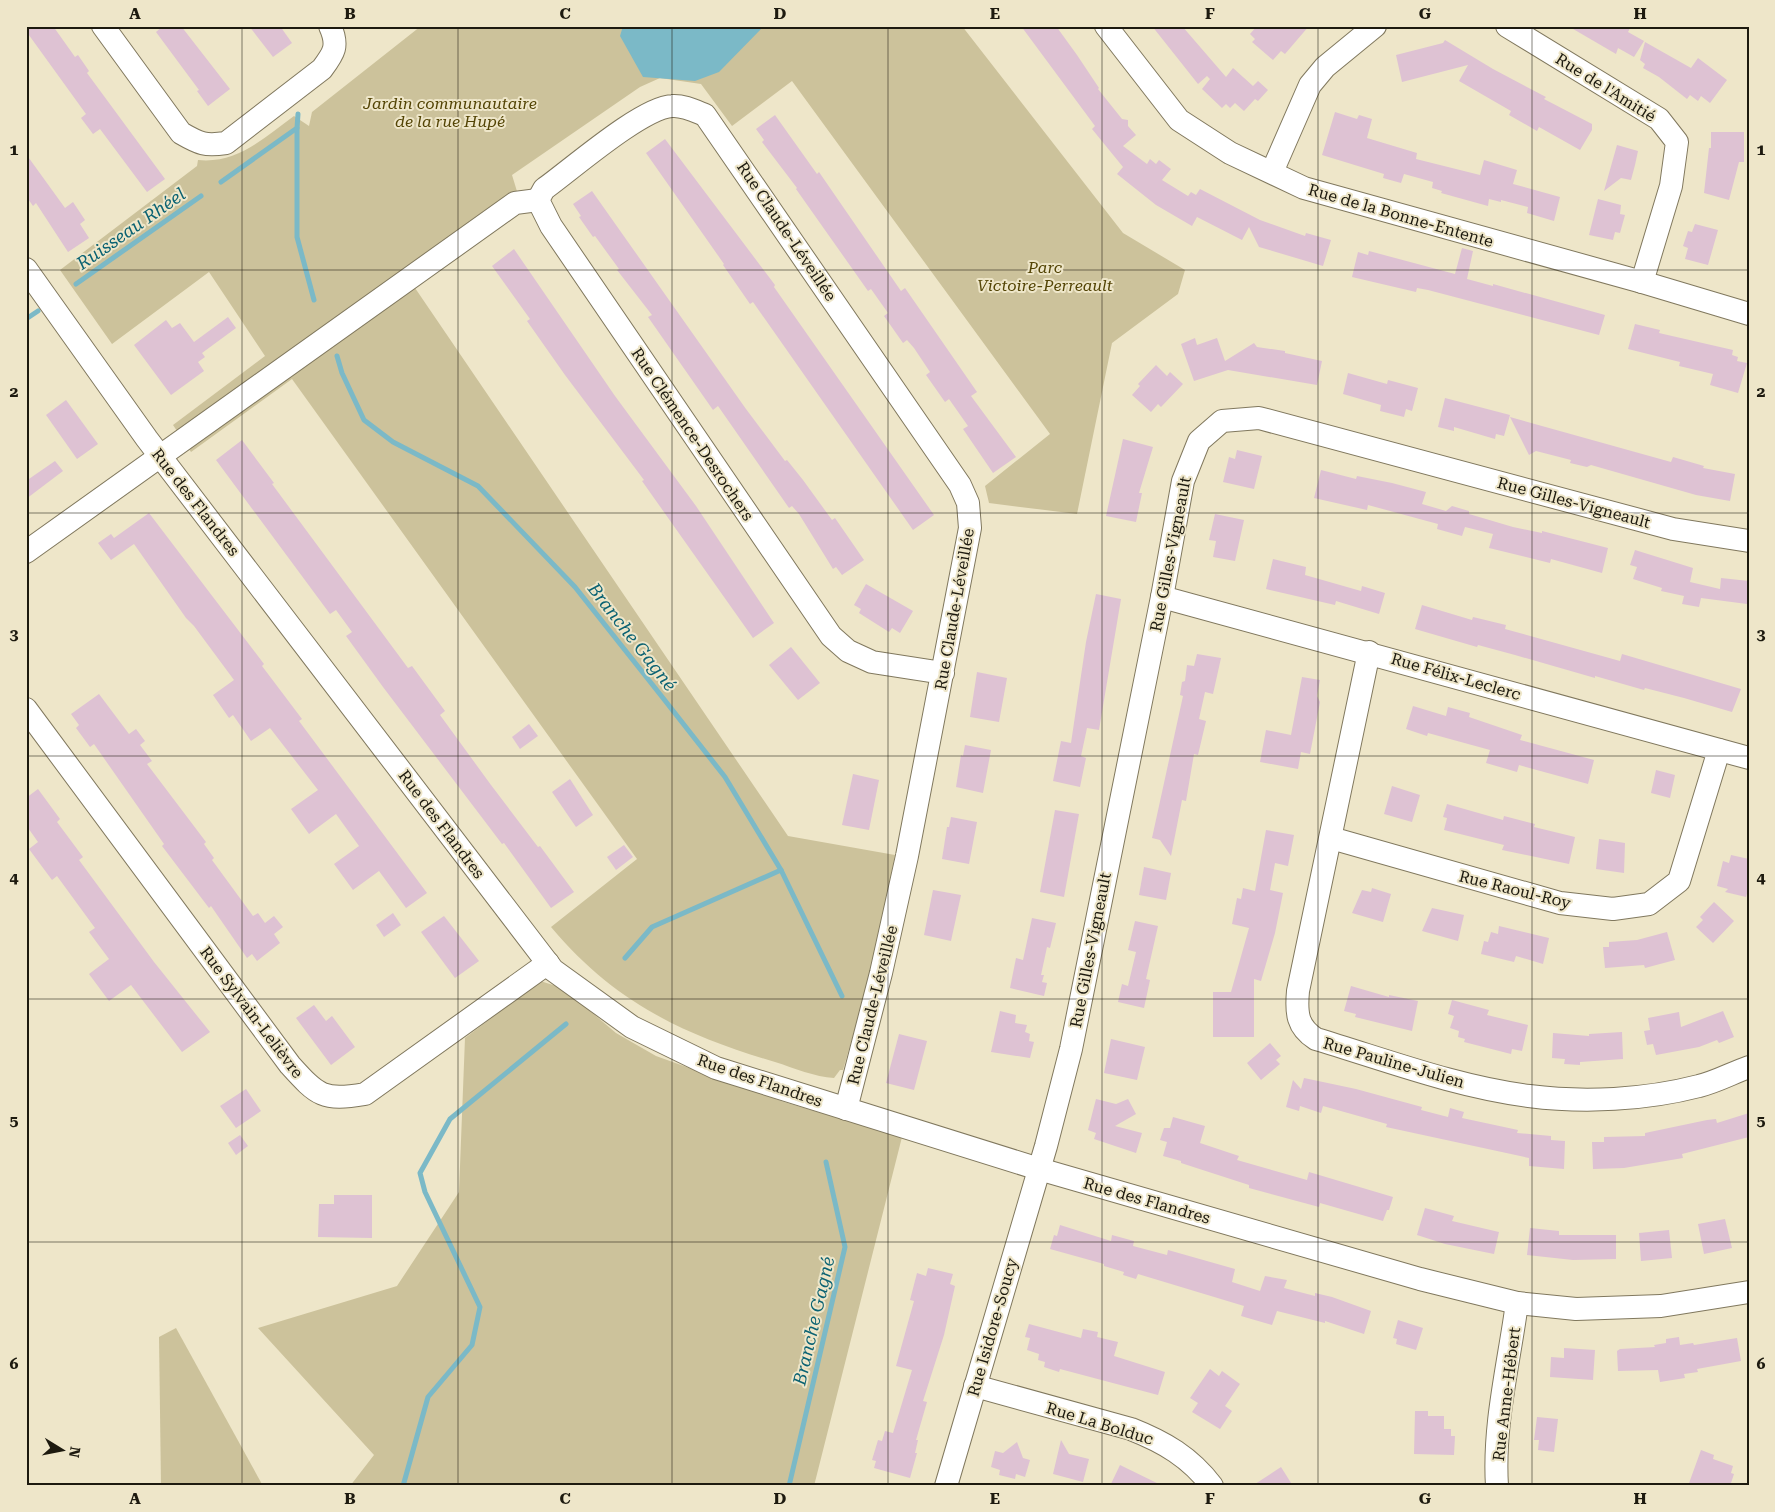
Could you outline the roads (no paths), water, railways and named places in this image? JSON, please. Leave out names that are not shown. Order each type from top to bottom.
[{"type":"street","points":[[103,26],[181,133],[200,144],[226,143],[322,69],[333,54],[336,39],[330,26]]},
{"type":"street","name":"Rue de la Bonne-Entente","points":[[1106,26],[1179,120],[1230,153],[1304,188],[1642,282],[1749,314]]},
{"type":"street","points":[[1272,172],[1310,85],[1325,67],[1375,26]]},
{"type":"street","name":"Rue de l'Amitié","points":[[1507,26],[1659,119],[1677,142],[1671,186],[1642,282]]},
{"type":"street","name":"Rue Claude-Léveillée","points":[[538,200],[544,189],[648,112],[672,106],[683,107],[705,115],[732,151],[960,485],[968,502],[970,528],[907,856],[846,1109]]},
{"type":"street","points":[[26,552],[515,203],[538,200]]},
{"type":"street","name":"Rue Clémence-Desrochers","points":[[538,200],[551,226],[831,636],[848,652],[872,662],[943,674]]},
{"type":"street","name":"Rue des Flandres","points":[[26,269],[161,456],[553,970],[632,1027],[716,1068],[846,1109],[1039,1169],[1410,1276],[1517,1303],[1576,1309],[1661,1306],[1749,1292]]},
{"type":"street","name":"Rue Gilles-Vigneault","points":[[1039,1169],[1071,1049],[1162,597],[1183,481],[1199,441],[1222,421],[1259,418],[1673,529],[1749,541]]},
{"type":"street","name":"Rue Félix-Leclerc","points":[[1162,597],[1369,652],[1749,758]]},
{"type":"street","name":"Rue Pauline-Julien","points":[[1369,652],[1296,1006],[1305,1032],[1316,1039],[1468,1084],[1529,1096],[1571,1099],[1628,1098],[1699,1086],[1749,1067]]},
{"type":"street","name":"Rue Sylvain-Lelièvre","points":[[26,709],[290,1065],[312,1090],[338,1098],[366,1094],[548,963]]},
{"type":"street","name":"Rue Raoul-Roy","points":[[1330,838],[1560,903],[1613,909],[1649,904],[1680,881],[1719,750]]},
{"type":"street","name":"Rue Isidore-Soucy","points":[[946,1486],[1039,1169]]},
{"type":"street","name":"Rue Anne-Hébert","points":[[1497,1486],[1496,1458],[1499,1428],[1517,1303]]},
{"type":"street","name":"Rue La Bolduc","points":[[975,1386],[1131,1429],[1173,1448],[1200,1470],[1212,1486]]},
{"type":"water","points":[[623,26],[764,26],[719,72],[695,81],[643,77],[620,36]]},
{"type":"waterway","name":"Ruisseau Rhéel","points":[[221,182],[297,128],[298,114]]},
{"type":"waterway","name":"Branche Gagné","points":[[297,128],[297,237],[314,300]]},
{"type":"waterway","name":"Ruisseau Rhéel","points":[[76,284],[201,196]]},
{"type":"waterway","name":"Ruisseau Rhéel","points":[[26,319],[38,311]]},
{"type":"waterway","name":"Branche Gagné","points":[[337,356],[342,373],[364,420],[393,442],[478,486],[575,587],[663,698],[725,777],[781,870],[842,996]]},
{"type":"waterway","points":[[625,958],[652,927],[781,870]]},
{"type":"waterway","points":[[403,1486],[428,1397],[472,1345],[480,1307],[425,1192],[420,1173],[450,1119],[566,1024]]},
{"type":"waterway","name":"Branche Gagné","points":[[789,1486],[845,1247],[826,1162]]},
{"type":"park label","name":"Jardin communautaire de la rue Hupé","points":[[450,112]]},
{"type":"park label","name":"Parc Victoire-Perreault","points":[[1045,276]]}]
